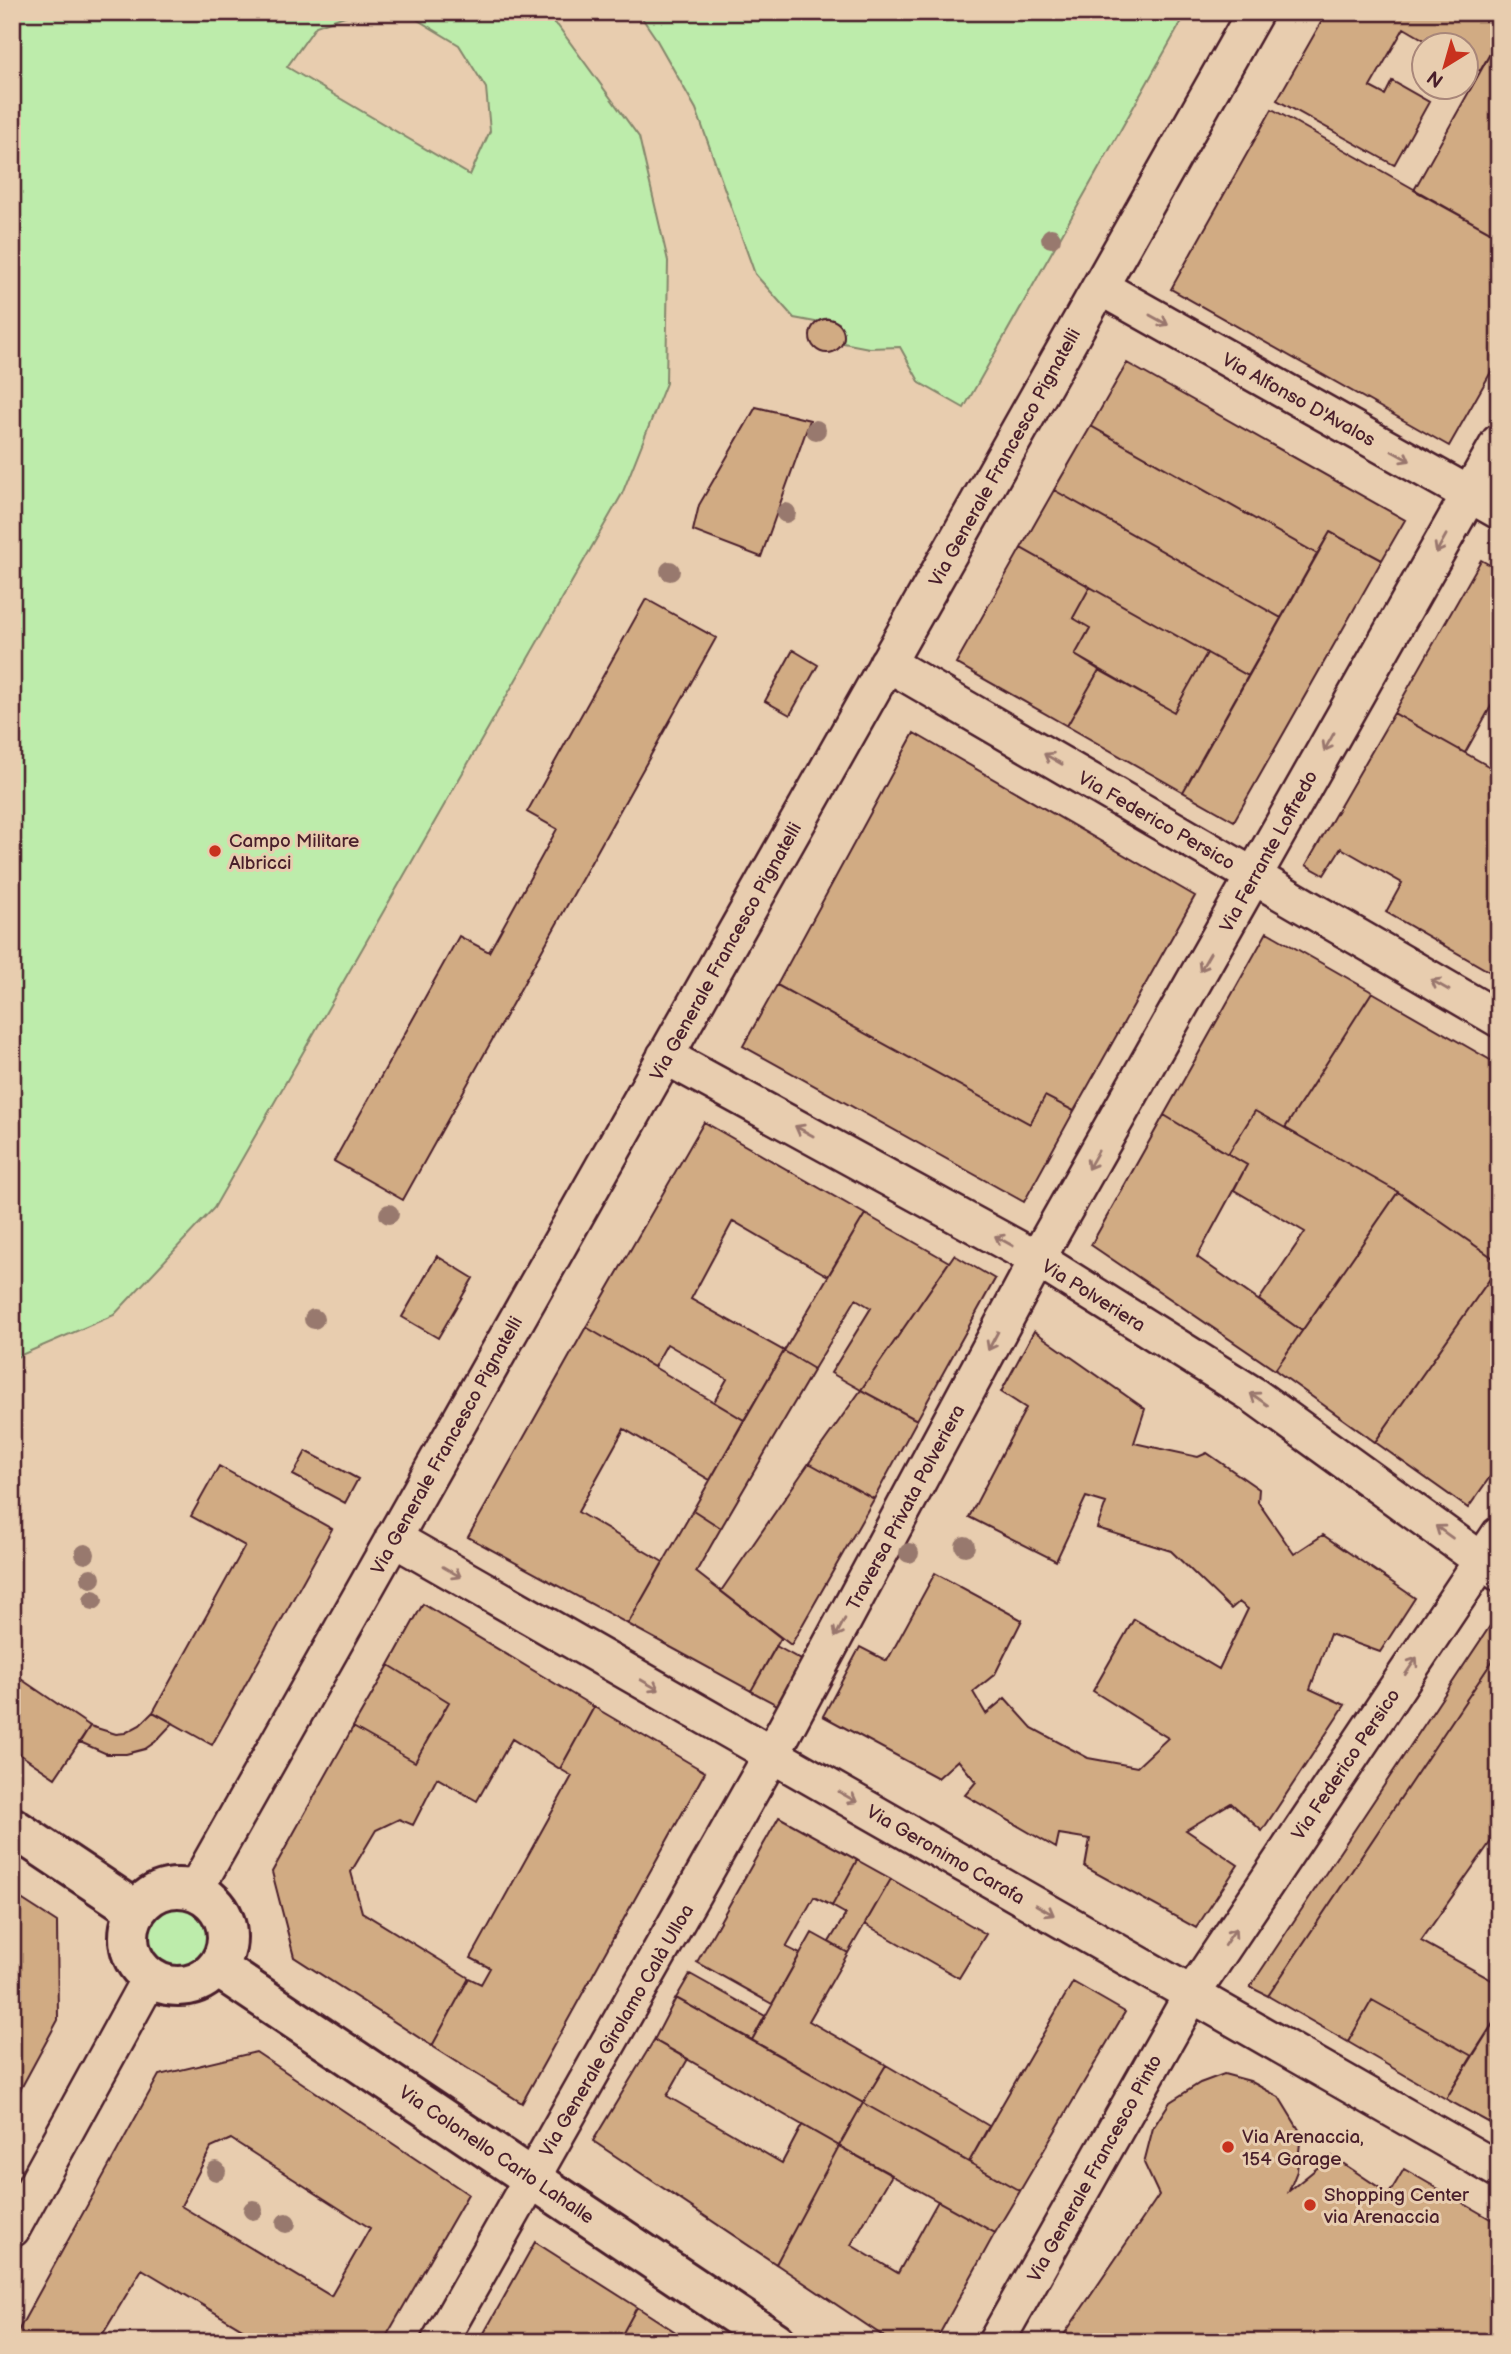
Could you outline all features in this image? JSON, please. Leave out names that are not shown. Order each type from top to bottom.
[{"type":"street","name":"Via Generale Francesco Pignatelli","points":[[195,1890],[1255,12]]},
{"type":"street","name":"Via Alfonso D'Avalos","points":[[1100,287],[1484,503]]},
{"type":"street","name":"Via Ferrante Loffredo","points":[[1037,1259],[1254,876],[1484,503],[1499,442]]},
{"type":"street","name":"Via Federico Persico","points":[[887,663],[1499,1019]]},
{"type":"street","name":"Via Polveriera","points":[[666,1056],[1037,1259],[1252,1394],[1493,1556]]},
{"type":"street","name":"Traversa Privata Polveriera","points":[[772,1754],[1037,1259]]},
{"type":"street","name":"Via Geronimo Carafa","points":[[393,1538],[1499,2169]]},
{"type":"street","name":"Via Federico Persico","points":[[1192,1994],[1493,1556]]},
{"type":"street","name":"Via Generale Girolamo Calà Ulloa","points":[[439,2342],[772,1754]]},
{"type":"street","points":[[12,1828],[136,1910]]},
{"type":"street","points":[[179,1887],[195,1890],[220,1909],[228,1930],[225,1953],[218,1968],[205,1979],[180,1986],[164,1984],[150,1977],[137,1964],[129,1941],[131,1923],[136,1910],[148,1897],[165,1889],[179,1887]]},
{"type":"street","name":"Via Colonello Carlo Lahalle","points":[[218,1968],[776,2342]]},
{"type":"street","points":[[12,2230],[150,1977]]},
{"type":"street","name":"Via Generale Francesco Pinto","points":[[996,2342],[1192,1994]]},
{"type":"green space","name":"Campo Militare Albricci","points":[[21,12],[538,12],[558,26],[639,137],[668,261],[666,383],[622,494],[214,1208],[114,1315],[12,1359],[12,24]],"holes":[[[353,13],[416,19],[459,45],[486,88],[490,131],[470,175],[287,67],[316,26]]]},
{"type":"green space","points":[[638,12],[1187,12],[964,408],[920,383],[900,347],[869,348],[843,343],[844,333],[839,323],[827,318],[815,322],[794,318],[755,274],[696,109]]},
{"type":"green space","points":[[172,1907],[184,1907],[200,1915],[206,1925],[206,1949],[200,1959],[184,1967],[172,1967],[156,1959],[148,1943],[148,1931],[156,1915]]},
{"type":"building","points":[[1327,12],[1499,12],[1499,38],[1480,71],[1480,32],[1411,32],[1404,28],[1370,87],[1385,95],[1392,81],[1410,91],[1410,102],[1429,102],[1394,165],[1277,100]]},
{"type":"building","points":[[1499,38],[1499,237],[1414,190],[1463,102],[1480,102],[1480,72]]},
{"type":"building","points":[[1272,109],[1499,237],[1499,358],[1449,446],[1171,289]]},
{"type":"building","points":[[827,319],[839,324],[844,336],[839,348],[827,353],[815,348],[810,336],[815,324]]},
{"type":"building","points":[[1127,363],[1405,520],[1382,560],[1330,532],[1317,554],[1091,426]]},
{"type":"building","points":[[756,407],[810,420],[761,557],[693,531],[699,505]]},
{"type":"building","points":[[1091,426],[1317,554],[1281,618],[1054,490]]},
{"type":"building","points":[[1054,490],[1281,618],[1248,676],[1021,548]]},
{"type":"building","points":[[1330,532],[1382,560],[1234,821],[1183,792]]},
{"type":"building","points":[[1021,548],[1090,587],[1073,618],[1090,628],[1075,655],[1099,670],[1067,726],[956,663]]},
{"type":"building","points":[[1481,560],[1499,570],[1499,692],[1465,753],[1394,713]]},
{"type":"building","points":[[1090,587],[1207,653],[1174,712],[1075,655],[1090,628],[1073,618]]},
{"type":"building","points":[[646,599],[716,638],[403,1200],[334,1161],[459,936],[489,952],[557,829],[527,812]]},
{"type":"building","points":[[793,650],[818,665],[790,715],[765,701]]},
{"type":"building","points":[[1207,653],[1248,676],[1183,792],[1067,726],[1099,670],[1174,712]]},
{"type":"building","points":[[1394,713],[1499,772],[1499,977],[1386,912],[1402,883],[1341,848],[1324,875],[1306,865]]},
{"type":"building","points":[[914,733],[1195,896],[1074,1111],[1045,1096],[1030,1124],[777,985]]},
{"type":"building","points":[[1267,932],[1372,992],[1285,1128],[1255,1111],[1228,1154],[1164,1115]]},
{"type":"building","points":[[777,985],[1030,1124],[1045,1096],[1074,1111],[1024,1202],[743,1046]]},
{"type":"building","points":[[1372,992],[1499,1065],[1499,1262],[1398,1192],[1285,1128]]},
{"type":"building","points":[[1255,1111],[1398,1192],[1302,1331],[1259,1300],[1305,1232],[1234,1190],[1247,1165],[1228,1154]]},
{"type":"building","points":[[1164,1115],[1247,1165],[1197,1257],[1302,1331],[1275,1370],[1091,1245]]},
{"type":"building","points":[[704,1122],[865,1214],[828,1276],[733,1221],[691,1299],[784,1351],[744,1420],[714,1402],[727,1379],[667,1344],[654,1367],[586,1327]]},
{"type":"building","points":[[1398,1192],[1499,1262],[1499,1266],[1375,1442],[1275,1370]]},
{"type":"building","points":[[865,1214],[949,1262],[861,1390],[831,1373],[871,1308],[856,1299],[814,1369],[784,1351]]},
{"type":"building","points":[[954,1255],[995,1279],[917,1420],[861,1390]]},
{"type":"building","points":[[437,1256],[473,1278],[438,1338],[402,1317]]},
{"type":"building","points":[[1499,1266],[1499,1464],[1468,1508],[1375,1442]]},
{"type":"building","points":[[586,1327],[744,1420],[710,1480],[624,1429],[578,1512],[663,1562],[628,1624],[468,1537]]},
{"type":"building","points":[[1034,1331],[1145,1409],[1134,1443],[1198,1457],[1207,1453],[1259,1489],[1258,1502],[1294,1554],[1323,1535],[1415,1598],[1380,1652],[1330,1634],[1310,1689],[1345,1705],[1262,1831],[1231,1803],[1186,1830],[1238,1865],[1196,1928],[1085,1867],[1090,1839],[1059,1834],[1056,1848],[965,1795],[976,1782],[958,1760],[938,1778],[823,1716],[860,1647],[887,1661],[935,1573],[1022,1620],[995,1674],[973,1692],[986,1714],[1005,1698],[1032,1728],[1088,1758],[1137,1767],[1168,1738],[1093,1691],[1134,1619],[1219,1669],[1248,1609],[1239,1602],[1231,1609],[1171,1551],[1097,1528],[1106,1503],[1086,1497],[1056,1561],[969,1517],[1026,1408],[1001,1392]]},
{"type":"building","points":[[784,1351],[814,1369],[721,1528],[693,1510]]},
{"type":"building","points":[[861,1390],[917,1420],[874,1499],[809,1463]]},
{"type":"building","points":[[306,1451],[358,1479],[345,1503],[293,1475]]},
{"type":"building","points":[[809,1463],[874,1499],[791,1645],[721,1591]]},
{"type":"building","points":[[219,1466],[332,1529],[212,1745],[153,1712],[245,1546],[191,1516]]},
{"type":"building","points":[[693,1510],[721,1528],[696,1572],[781,1638],[751,1691],[628,1624]]},
{"type":"building","points":[[423,1604],[594,1707],[560,1769],[512,1739],[477,1801],[437,1778],[413,1825],[399,1819],[376,1830],[351,1872],[362,1912],[469,1978],[432,2046],[294,1957],[272,1872],[353,1727],[415,1762],[449,1702],[389,1665]]},
{"type":"building","points":[[1498,1614],[1499,1651],[1268,1996],[1250,1987]]},
{"type":"building","points":[[776,1646],[803,1661],[779,1706],[751,1691]]},
{"type":"building","points":[[1499,1651],[1499,1830],[1421,1941],[1499,1984],[1499,2014],[1472,2056],[1372,2000],[1348,2042],[1268,1996]]},
{"type":"building","points":[[389,1665],[449,1702],[415,1762],[353,1727]]},
{"type":"building","points":[[12,1673],[90,1726],[55,1778],[12,1749]]},
{"type":"building","points":[[594,1707],[705,1772],[522,2103],[432,2046],[469,1978],[481,1984],[490,1968],[471,1958],[572,1776],[560,1769]]},
{"type":"building","points":[[153,1712],[173,1723],[145,1749],[126,1754],[107,1754],[80,1742],[90,1726],[116,1734],[125,1733],[140,1725]]},
{"type":"building","points":[[779,1817],[857,1860],[832,1906],[814,1897],[786,1947],[800,1954],[772,2004],[697,1962]]},
{"type":"building","points":[[857,1860],[891,1879],[848,1953],[829,1942],[846,1914],[832,1906]]},
{"type":"building","points":[[891,1879],[986,1934],[959,1978],[865,1924]]},
{"type":"building","points":[[12,1893],[57,1922],[58,2020],[12,2105]]},
{"type":"building","points":[[812,1933],[848,1953],[809,2021],[886,2065],[863,2103],[752,2040]]},
{"type":"building","points":[[690,1974],[765,2016],[752,2040],[676,1998]]},
{"type":"building","points":[[1073,1982],[1125,2012],[1020,2191],[969,2162]]},
{"type":"building","points":[[676,1998],[863,2103],[839,2146],[654,2040]]},
{"type":"building","points":[[1372,2000],[1472,2056],[1446,2099],[1348,2042]]},
{"type":"building","points":[[1499,2014],[1499,2128],[1446,2099]]},
{"type":"building","points":[[654,2040],[688,2059],[667,2096],[782,2163],[802,2125],[839,2146],[776,2264],[593,2141]]},
{"type":"building","points":[[256,2052],[468,2194],[383,2342],[264,2342],[142,2269],[98,2342],[12,2342],[159,2075]],"holes":[[[231,2139],[370,2228],[331,2296],[181,2206],[211,2148]]]},
{"type":"building","points":[[886,2065],[989,2126],[969,2162],[863,2103]]},
{"type":"building","name":"Shopping Center via Arenaccia","points":[[1224,2074],[1250,2081],[1279,2097],[1301,2133],[1297,2171],[1289,2191],[1332,2156],[1389,2194],[1404,2169],[1499,2224],[1499,2342],[1059,2342],[1159,2195],[1144,2163],[1153,2128],[1170,2102],[1200,2083]]},
{"type":"building","points":[[863,2103],[1020,2191],[995,2233],[839,2146]]},
{"type":"building","points":[[839,2146],[892,2175],[851,2245],[898,2273],[938,2201],[995,2233],[935,2342],[892,2342],[776,2264]]},
{"type":"building","points":[[535,2242],[637,2307],[618,2342],[479,2342]]},
{"type":"building","points":[[637,2307],[691,2342],[618,2342]]},
{"type":"place","name":"Campo Militare Albricci","points":[[215,851]]},
{"type":"place","name":"Via Arenaccia, 154 Garage","points":[[1228,2147]]},
{"type":"place","name":"Shopping Center via Arenaccia","points":[[1310,2205]]}]
